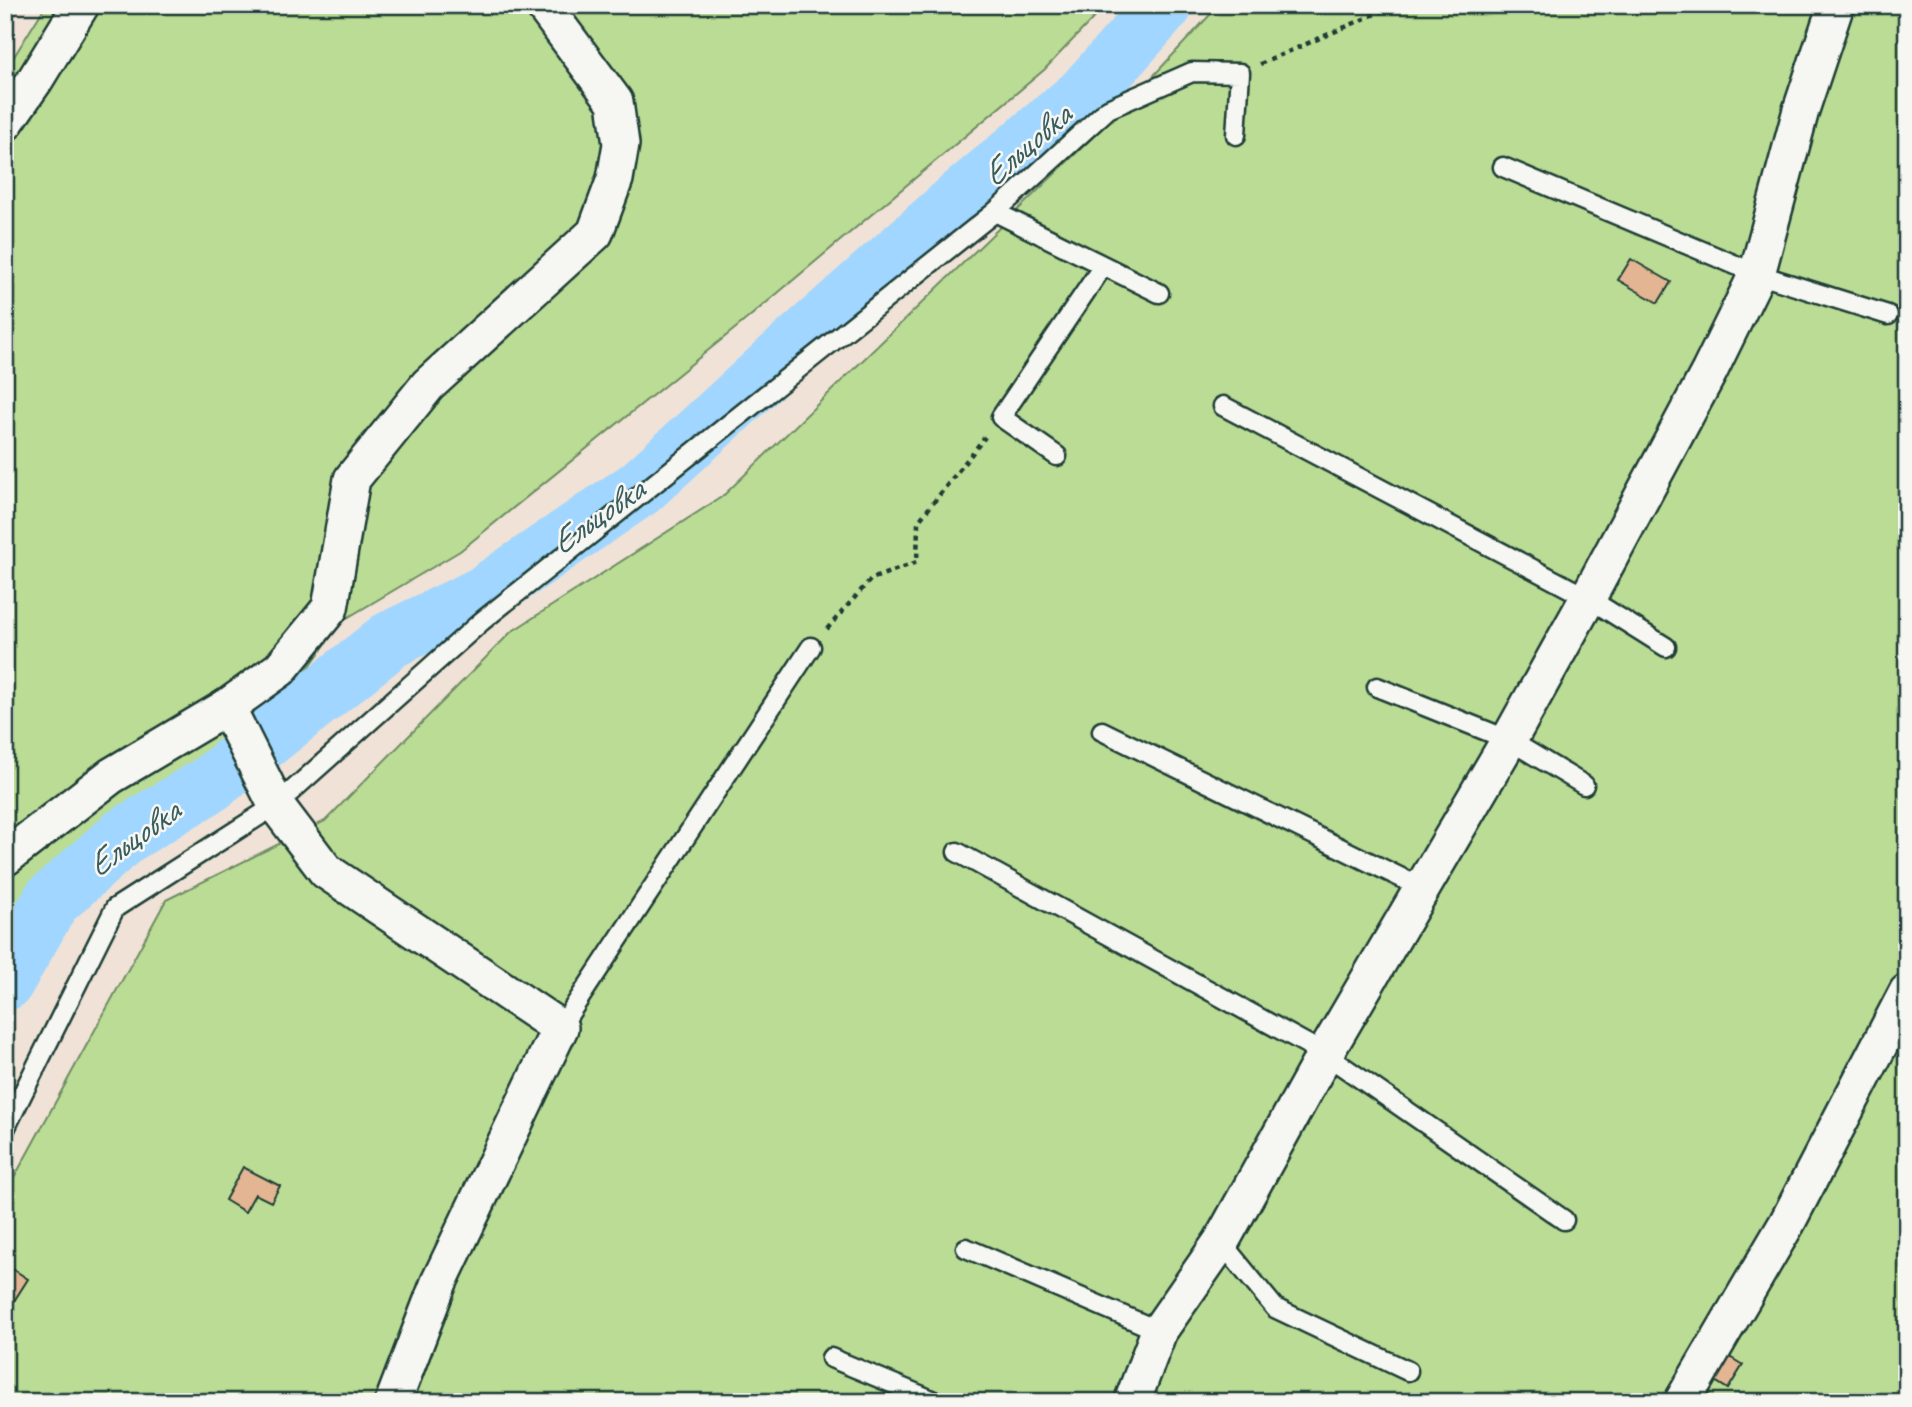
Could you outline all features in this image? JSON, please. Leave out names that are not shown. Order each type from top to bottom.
[{"type":"street","points":[[5,123],[81,5]]},
{"type":"street","points":[[5,858],[111,776],[227,707],[280,669],[330,608],[352,479],[428,385],[595,233],[615,179],[621,144],[615,102],[543,5]]},
{"type":"street","points":[[1132,1402],[1159,1331],[1221,1242],[1325,1054],[1509,740],[1709,372],[1756,274],[1801,110],[1836,5]]},
{"type":"street","points":[[227,707],[276,806],[326,871],[560,1028],[439,1282],[393,1402]]},
{"type":"street","points":[[1682,1402],[1787,1223],[1907,992]]},
{"type":"lane","points":[[5,1129],[114,908],[276,806],[482,621],[995,212],[1108,109],[1192,72],[1240,73],[1236,135]]},
{"type":"lane","points":[[1503,167],[1756,274],[1888,315]]},
{"type":"lane","points":[[995,212],[1159,293]]},
{"type":"lane","points":[[1057,456],[1001,417],[1103,266]]},
{"type":"lane","points":[[1223,406],[1588,598],[1666,648]]},
{"type":"lane","points":[[560,1028],[811,648]]},
{"type":"lane","points":[[1377,687],[1509,740],[1584,785]]},
{"type":"lane","points":[[1102,731],[1422,888]]},
{"type":"lane","points":[[957,852],[1325,1054],[1564,1220]]},
{"type":"lane","points":[[1221,1242],[1275,1308],[1408,1371]]},
{"type":"lane","points":[[966,1248],[1159,1331]]},
{"type":"lane","points":[[831,1358],[937,1402]]},
{"type":"path","points":[[1240,73],[1396,5]]},
{"type":"path","points":[[811,648],[871,579],[917,562],[918,522],[1001,417]]},
{"type":"green space","points":[[46,5],[1106,5],[1044,70],[742,323],[460,551],[342,621],[263,732],[175,801],[28,890],[5,933],[5,71]]},
{"type":"green space","points":[[1219,5],[1907,5],[1907,1402],[5,1402],[5,1185],[15,1176],[166,900],[325,821],[511,632],[723,496],[1132,99]]},
{"type":"building","points":[[1631,259],[1671,282],[1658,303],[1618,280]]},
{"type":"building","points":[[243,1167],[280,1186],[271,1202],[255,1194],[245,1212],[225,1200]]},
{"type":"building","points":[[5,1264],[28,1279],[5,1315]]},
{"type":"building","points":[[1706,1343],[1743,1365],[1728,1389],[1691,1366]]},
{"type":"waterway","name":"Ельцовка","points":[[5,982],[51,901],[124,836],[210,784],[390,640],[483,595],[640,488],[965,195],[1083,96],[1164,5]]}]
